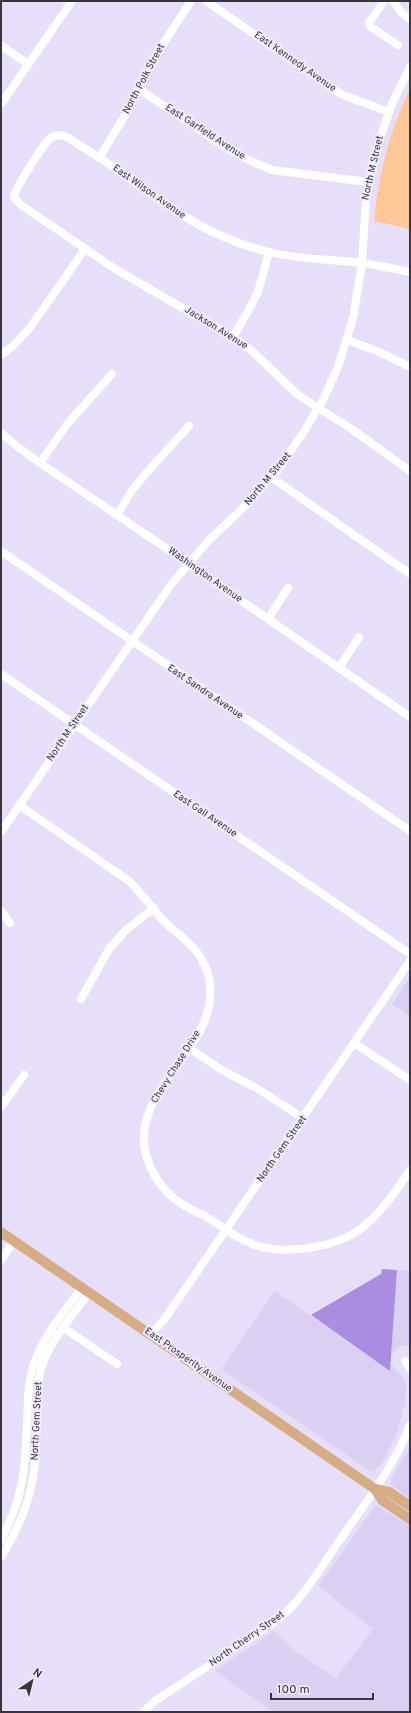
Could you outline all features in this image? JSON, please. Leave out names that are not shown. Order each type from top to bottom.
[{"type":"main road","name":"East Prosperity Avenue","points":[[1,1232],[375,1489],[389,1492],[410,1506]]},
{"type":"main road","name":"East Prosperity Avenue","points":[[375,1489],[382,1500],[410,1519]]},
{"type":"street","points":[[1,104],[72,1]]},
{"type":"street","name":"North Polk Street","points":[[99,158],[139,89],[152,61],[191,1]]},
{"type":"street","name":"East Kennedy Avenue","points":[[206,1],[339,93],[389,112]]},
{"type":"street","points":[[384,1],[369,23],[371,27],[398,45]]},
{"type":"street","points":[[394,1],[401,12],[410,19]]},
{"type":"street","points":[[1,45],[28,64]]},
{"type":"street","name":"North M Street","points":[[1,832],[170,586],[209,540],[239,512],[271,477],[295,446],[318,409],[333,380],[347,340],[356,303],[362,263],[364,214],[368,182],[375,153],[389,112],[410,67]]},
{"type":"street","name":"East Garfield Avenue","points":[[139,89],[240,156],[272,170],[294,174],[368,182]]},
{"type":"street","name":"East Wilson Avenue","points":[[14,197],[17,187],[47,141],[56,135],[68,136],[155,198],[194,223],[232,241],[269,252],[313,260],[362,263],[410,272]]},
{"type":"street","name":"Jackson Avenue","points":[[14,197],[21,205],[115,269],[233,336],[252,351],[298,395],[353,430],[410,471]]},
{"type":"street","points":[[1,355],[12,347],[29,329],[85,249]]},
{"type":"street","points":[[233,336],[248,313],[258,292],[269,252]]},
{"type":"street","points":[[347,340],[377,351],[410,367]]},
{"type":"street","points":[[40,463],[68,423],[112,374]]},
{"type":"street","points":[[117,515],[133,489],[189,426]]},
{"type":"street","name":"Washington Avenue","points":[[1,433],[40,463],[188,563],[339,668],[409,714]]},
{"type":"street","points":[[271,477],[410,574]]},
{"type":"street","name":"East Sandra Avenue","points":[[1,551],[131,642],[410,831]]},
{"type":"street","points":[[268,619],[288,588]]},
{"type":"street","points":[[339,668],[359,637]]},
{"type":"street","name":"East Gail Avenue","points":[[1,674],[410,954]]},
{"type":"street","name":"Chevy Chase Drive","points":[[19,805],[128,881],[140,892],[162,919],[194,948],[201,958],[208,978],[210,999],[208,1012],[198,1034],[154,1100],[147,1115],[144,1142],[146,1155],[156,1178],[175,1200],[206,1217],[242,1240],[256,1245],[286,1250],[319,1247],[334,1242],[358,1230],[373,1218],[409,1174]]},
{"type":"street","points":[[81,999],[109,949],[127,929],[154,908]]},
{"type":"street","points":[[1,911],[10,923]]},
{"type":"street","name":"North Gem Street","points":[[150,1334],[164,1320],[410,961]]},
{"type":"street","points":[[354,1043],[410,1080]]},
{"type":"street","points":[[189,1048],[222,1070],[263,1092],[303,1118]]},
{"type":"street","points":[[1,1107],[24,1075]]},
{"type":"street","points":[[1,1260],[14,1241]]},
{"type":"street","name":"North Gem Street","points":[[1,1557],[20,1520],[30,1489],[35,1462],[38,1385],[42,1365],[50,1348],[64,1328],[85,1289]]},
{"type":"street","name":"North Gem Street","points":[[1,1540],[17,1504],[23,1479],[29,1386],[34,1363],[50,1332],[85,1289]]},
{"type":"street","points":[[64,1328],[117,1364]]},
{"type":"street","points":[[405,1361],[410,1369]]},
{"type":"street","name":"North Cherry Street","points":[[143,1712],[155,1701],[288,1612],[394,1461],[410,1425]]},
{"type":"shaded area","points":[[410,90],[410,229],[374,221],[378,188],[390,137]]},
{"type":"shaded area","points":[[410,977],[410,1017],[392,1004]]},
{"type":"shaded area","points":[[382,1269],[397,1270],[390,1371],[311,1315],[381,1274]]},
{"type":"shaded area","points":[[397,1270],[410,1271],[410,1346],[402,1346],[396,1349],[391,1356]]},
{"type":"shaded area","points":[[275,1291],[390,1371],[391,1364],[406,1381],[407,1386],[405,1402],[398,1431],[384,1460],[374,1472],[370,1471],[221,1369]]},
{"type":"shaded area","points":[[410,1447],[410,1499],[391,1485],[391,1479]]},
{"type":"shaded area","points":[[375,1506],[410,1526],[410,1712],[274,1712],[215,1671],[274,1631],[295,1651],[336,1678],[373,1629],[318,1586]]}]
